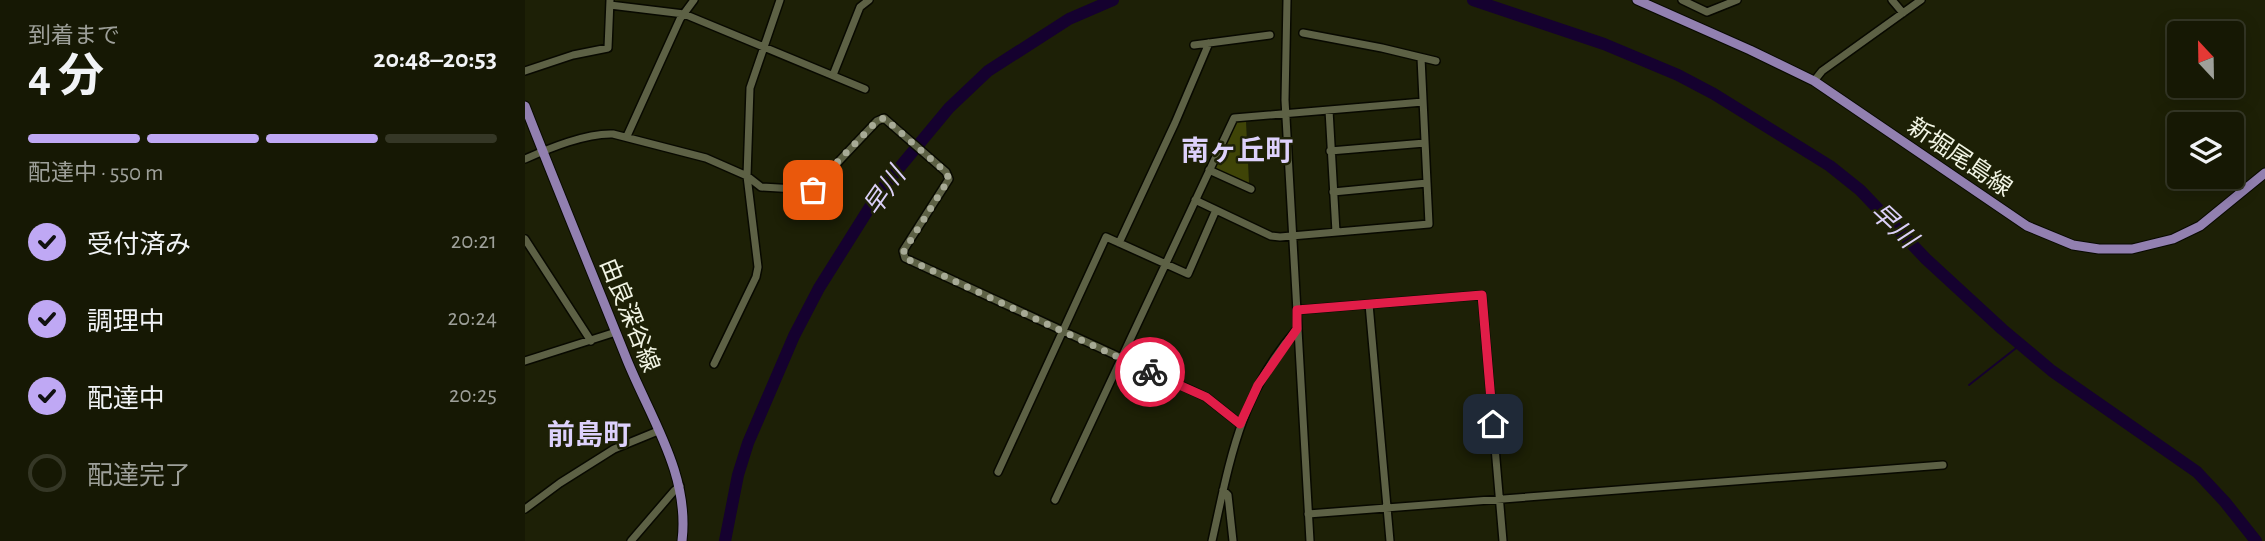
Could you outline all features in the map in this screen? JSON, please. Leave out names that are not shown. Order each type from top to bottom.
[{"type":"main road","name":"新堀尾島線","points":[[1637,0],[1814,81],[2027,226],[2073,245],[2099,249],[2132,249],[2173,239],[2200,226],[2265,173]]},
{"type":"main road","name":"由良深谷線","points":[[525,106],[680,486],[684,515],[682,541]]},
{"type":"street","points":[[627,136],[684,14],[694,0]]},
{"type":"street","points":[[715,363],[756,277],[758,267],[747,176],[750,88],[780,0]]},
{"type":"street","points":[[833,75],[860,7],[869,0]]},
{"type":"street","points":[[1682,0],[1707,12],[1737,0]]},
{"type":"street","points":[[1892,0],[1903,13]]},
{"type":"street","points":[[1814,81],[1822,71],[1921,0]]},
{"type":"street","points":[[1287,1],[1286,113],[1310,541]]},
{"type":"street","points":[[525,71],[573,55],[608,48],[610,3],[684,14],[865,89]]},
{"type":"street","points":[[1303,33],[1436,61]]},
{"type":"street","points":[[1194,45],[1270,35]]},
{"type":"street","points":[[1118,243],[1209,43]]},
{"type":"street","points":[[1195,200],[1271,236],[1429,224],[1420,58]]},
{"type":"street","points":[[1055,499],[1234,118],[1423,102]]},
{"type":"street","points":[[1329,110],[1336,232]]},
{"type":"street","points":[[525,159],[602,133],[627,136],[706,158],[747,176],[761,187],[806,191],[816,189],[839,160],[877,121],[884,118],[946,172],[949,179],[904,251],[905,258],[1206,397],[1240,424]]},
{"type":"street","points":[[1330,151],[1425,143]]},
{"type":"street","points":[[1209,170],[1251,190]]},
{"type":"street","points":[[1333,192],[1427,184]]},
{"type":"street","points":[[998,472],[1106,237],[1188,274],[1216,210]]},
{"type":"street","points":[[525,239],[591,341]]},
{"type":"street","points":[[1297,310],[1482,295],[1503,541]]},
{"type":"street","points":[[1369,304],[1390,541]]},
{"type":"street","points":[[1212,541],[1231,450],[1240,424],[1258,385],[1297,329]]},
{"type":"street","points":[[525,361],[616,332]]},
{"type":"street","points":[[525,509],[614,449],[658,431]]},
{"type":"street","points":[[1308,514],[1943,465]]},
{"type":"street","points":[[631,541],[680,486]]},
{"type":"street","points":[[1223,490],[1227,495],[1233,541]]},
{"type":"green space","points":[[1243,120],[1246,122],[1249,183],[1246,185],[1214,168],[1234,124]]},
{"type":"waterway","name":"早川","points":[[725,541],[738,475],[748,443],[794,336],[819,288],[880,191],[949,108],[988,71],[1069,19],[1113,0]]},
{"type":"waterway","name":"早川","points":[[1473,0],[1604,44],[1678,75],[1714,94],[1830,166],[1860,190],[1926,259],[2052,371],[2197,472],[2256,541]]},
{"type":"waterway","points":[[1969,385],[2020,345]]},
{"type":"way so far","points":[[813,190],[877,121],[884,118],[946,172],[949,179],[904,251],[905,258],[1150,372]]},
{"type":"district","name":"南ヶ丘町","points":[[1237,150]]},
{"type":"district","name":"前島町","points":[[589,434]]},
{"type":"route","points":[[1150,372],[1206,397],[1240,424],[1258,385],[1297,329],[1297,310],[1482,295],[1493,424]]}]
